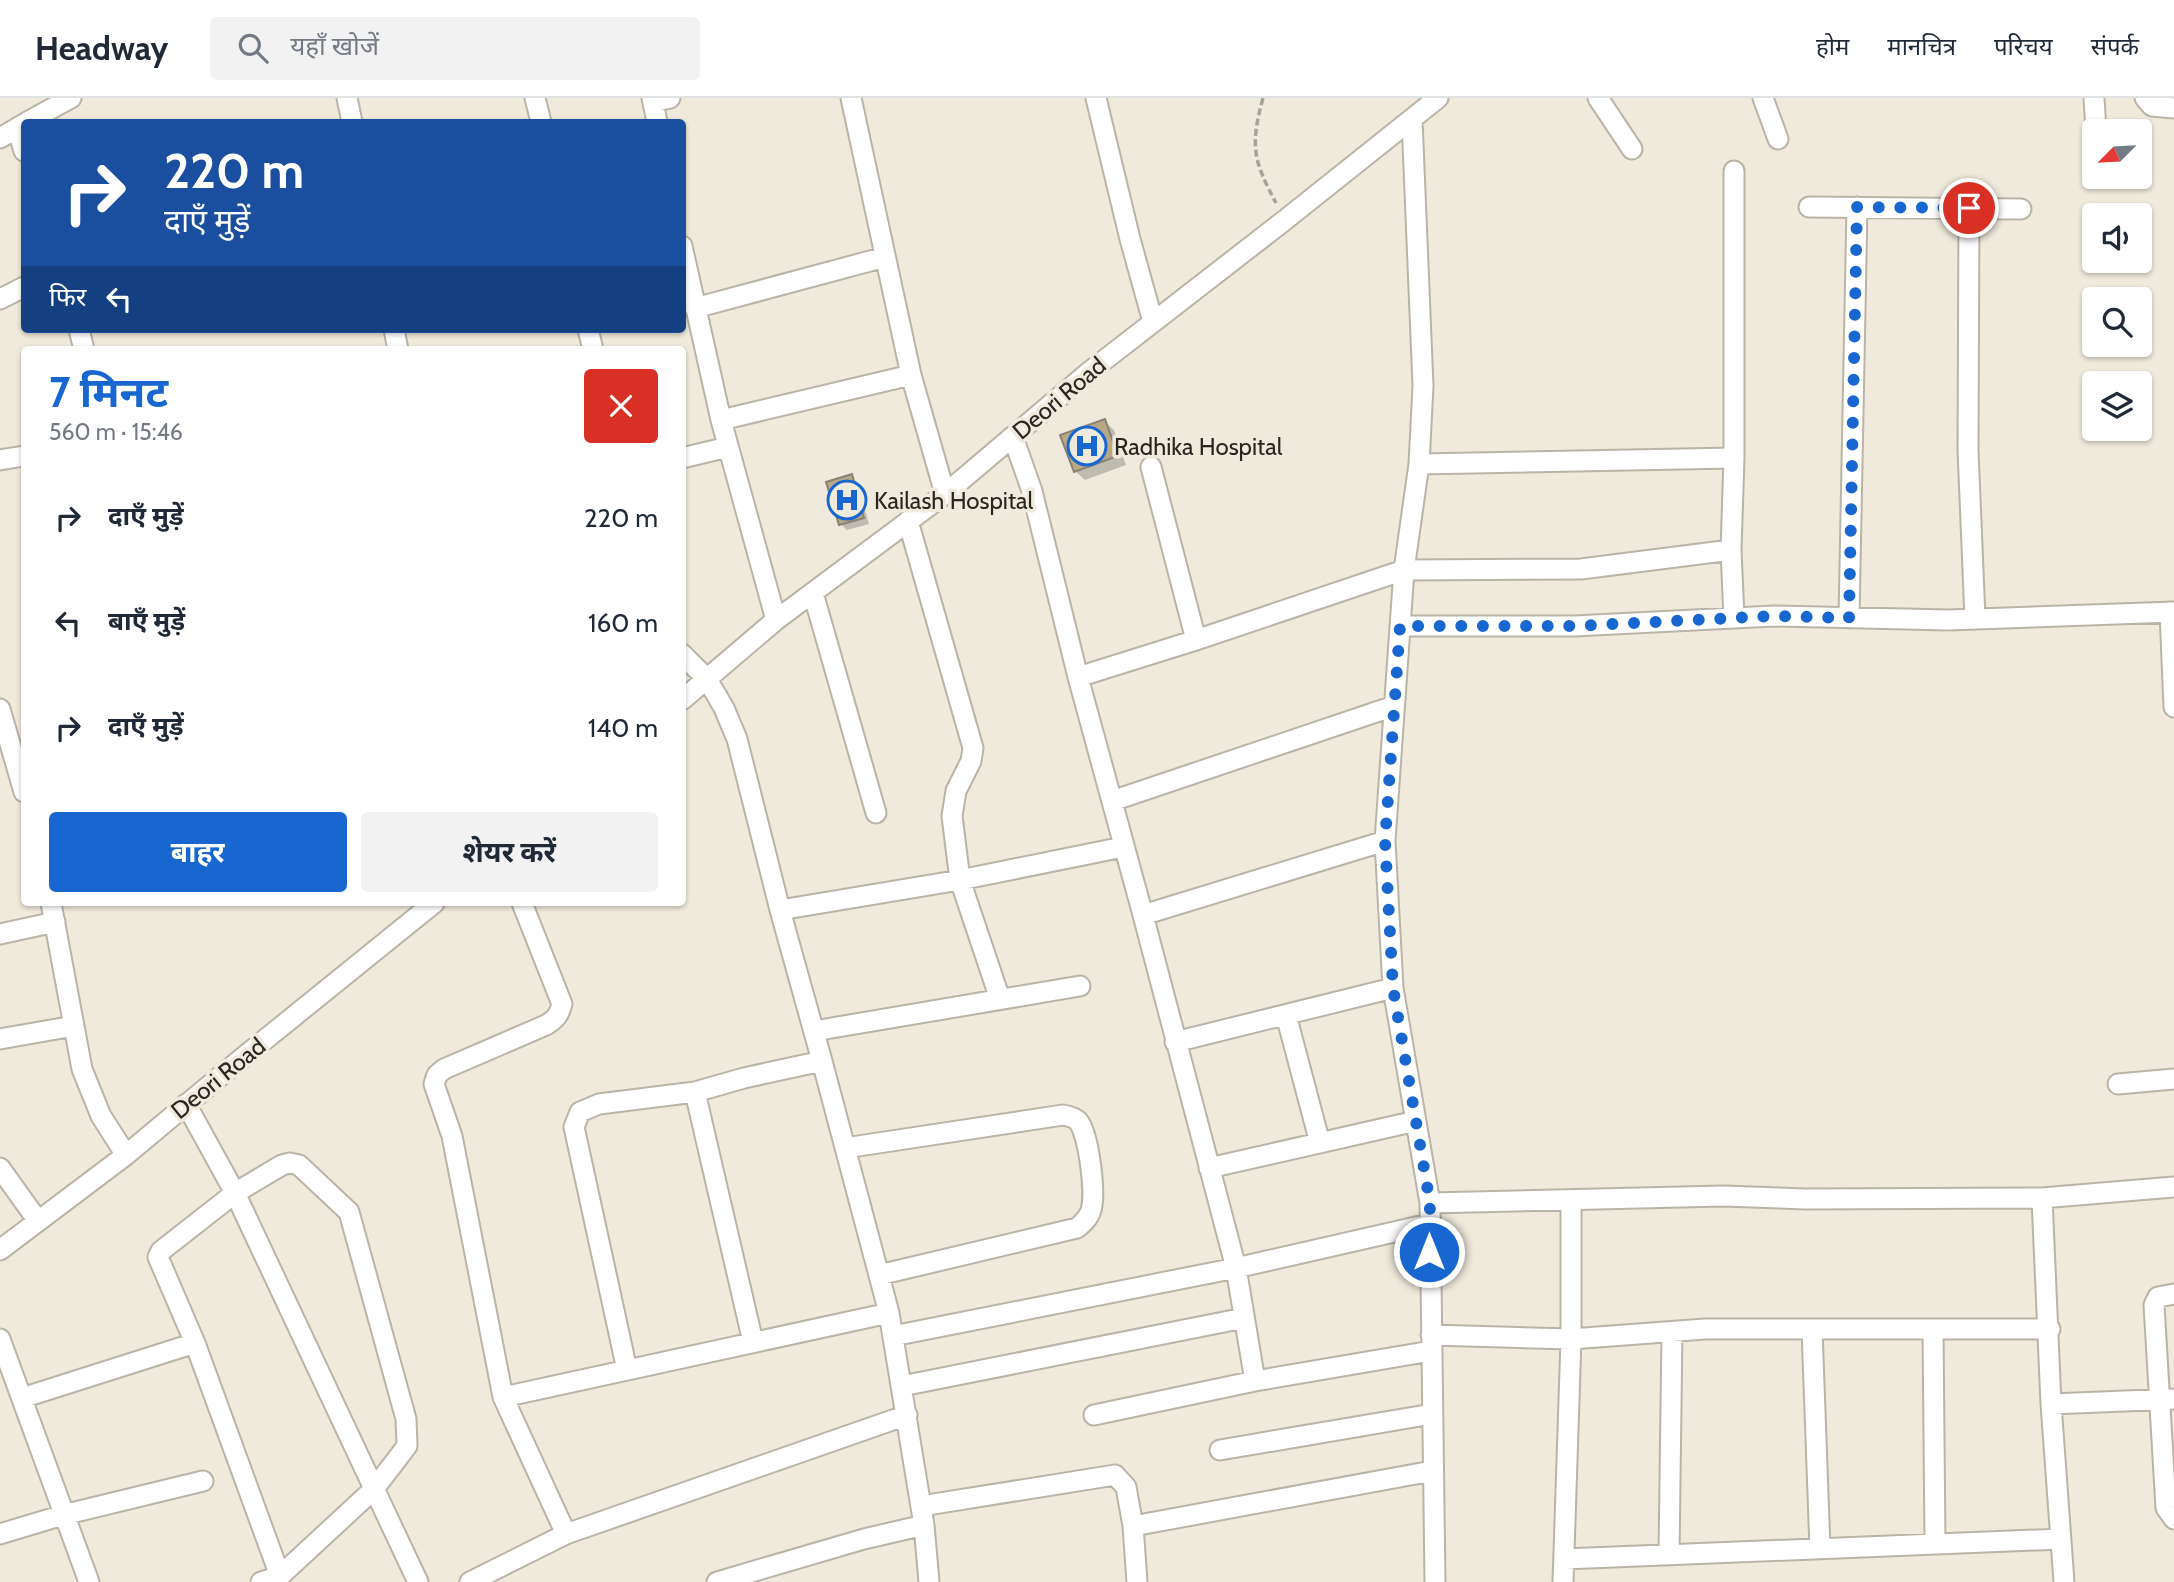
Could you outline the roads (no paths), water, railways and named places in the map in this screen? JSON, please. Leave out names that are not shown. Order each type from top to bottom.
[{"type":"street","points":[[34,119],[71,98]]},
{"type":"street","points":[[535,98],[540,119]]},
{"type":"street","points":[[852,98],[911,375],[945,494]]},
{"type":"street","points":[[1096,98],[1153,322]]},
{"type":"street","name":"Deori Road","points":[[686,697],[776,620],[945,494],[1089,372],[1438,98]]},
{"type":"street","points":[[1598,98],[1632,149]]},
{"type":"street","points":[[1763,98],[1778,139]]},
{"type":"street","points":[[2094,98],[2095,119]]},
{"type":"street","points":[[2145,98],[2152,107],[2174,108]]},
{"type":"street","points":[[350,99],[352,119]]},
{"type":"street","points":[[657,119],[658,100]]},
{"type":"street","points":[[1412,119],[1423,386],[1419,464],[1404,570],[1385,841],[1393,988],[1430,1203],[1435,1582]]},
{"type":"street","points":[[0,138],[21,126]]},
{"type":"street","points":[[1734,171],[1734,458],[1731,550],[1734,618]]},
{"type":"street","points":[[1809,206],[2021,209]]},
{"type":"street","points":[[1849,618],[1857,207]]},
{"type":"street","points":[[1969,208],[1968,450],[1975,619]]},
{"type":"street","points":[[695,308],[884,257]]},
{"type":"street","points":[[686,265],[721,421],[776,620]]},
{"type":"street","points":[[0,299],[21,288]]},
{"type":"street","points":[[721,421],[911,375]]},
{"type":"street","points":[[1013,437],[1032,491],[1078,677],[1236,1268],[1255,1381]]},
{"type":"street","points":[[686,457],[728,447]]},
{"type":"street","points":[[0,460],[21,456]]},
{"type":"street","points":[[1419,464],[1734,458]]},
{"type":"street","points":[[1151,467],[1196,640]]},
{"type":"street","points":[[908,522],[973,748],[971,761],[956,791],[952,817],[960,880],[1000,999]]},
{"type":"street","points":[[1078,677],[1404,570],[1581,569],[1731,550]]},
{"type":"street","points":[[813,593],[876,813]]},
{"type":"street","points":[[1400,626],[1574,626],[1774,616],[1975,619],[2172,612],[2174,707]]},
{"type":"street","points":[[686,658],[707,679],[724,708],[737,739],[780,910],[889,1312],[923,1516],[929,1582]]},
{"type":"street","points":[[1112,801],[1394,706]]},
{"type":"street","points":[[0,709],[6,749],[21,785]]},
{"type":"street","points":[[1143,915],[1385,841]]},
{"type":"street","points":[[780,910],[960,880],[1123,847]]},
{"type":"street","name":"Deori Road","points":[[0,1250],[126,1155],[430,906]]},
{"type":"street","points":[[523,906],[562,1004],[556,1019],[444,1069],[437,1075],[434,1084],[453,1136],[503,1396],[566,1534]]},
{"type":"street","points":[[0,934],[53,913],[82,1069],[101,1116],[126,1155]]},
{"type":"street","points":[[814,1031],[1080,985]]},
{"type":"street","points":[[1175,1042],[1393,988]]},
{"type":"street","points":[[1286,1015],[1320,1143]]},
{"type":"street","points":[[0,1039],[74,1026]]},
{"type":"street","points":[[627,1370],[574,1127],[580,1112],[599,1104],[695,1092],[822,1061]]},
{"type":"street","points":[[2118,1084],[2174,1079]]},
{"type":"street","points":[[695,1092],[753,1342]]},
{"type":"street","points":[[186,1104],[235,1193],[418,1582]]},
{"type":"street","points":[[845,1148],[1063,1115],[1079,1122],[1086,1137],[1092,1209],[1086,1220],[1077,1228],[879,1275]]},
{"type":"street","points":[[1209,1168],[1416,1121]]},
{"type":"street","points":[[290,1163],[299,1165],[349,1212],[406,1419],[407,1446],[374,1489],[271,1579],[195,1343],[158,1257],[161,1251],[235,1193],[290,1163]]},
{"type":"street","points":[[0,1168],[38,1221]]},
{"type":"street","points":[[1430,1203],[1723,1196],[1806,1199],[2042,1198],[2174,1187]]},
{"type":"street","points":[[2042,1198],[2063,1582]]},
{"type":"street","points":[[1563,1582],[1571,1339],[1571,1200]]},
{"type":"street","points":[[893,1336],[1236,1268],[1429,1224]]},
{"type":"street","points":[[2174,1294],[2158,1297],[2154,1305],[2167,1399],[2166,1508],[2174,1519]]},
{"type":"street","points":[[503,1396],[889,1312]]},
{"type":"street","points":[[902,1386],[1244,1318]]},
{"type":"street","points":[[1812,1329],[1820,1549]]},
{"type":"street","points":[[1933,1329],[1935,1544]]},
{"type":"street","points":[[1094,1415],[1431,1343],[1571,1339],[1672,1332],[2050,1329]]},
{"type":"street","points":[[1669,1555],[1672,1332]]},
{"type":"street","points":[[0,1339],[89,1582]]},
{"type":"street","points":[[22,1398],[195,1343]]},
{"type":"street","points":[[2052,1404],[2167,1399]]},
{"type":"street","points":[[1220,1450],[1432,1414]]},
{"type":"street","points":[[470,1582],[566,1534],[907,1415]]},
{"type":"street","points":[[1133,1526],[1433,1471]]},
{"type":"street","points":[[717,1582],[864,1539],[923,1516],[1109,1474],[1120,1477],[1126,1487],[1133,1526],[1136,1582]]},
{"type":"street","points":[[0,1534],[63,1515],[203,1481]]},
{"type":"street","points":[[1564,1559],[2061,1539]]},
{"type":"place","name":"Radhika Hospital","points":[[1087,446]]},
{"type":"place","name":"Kailash Hospital","points":[[847,500]]}]
